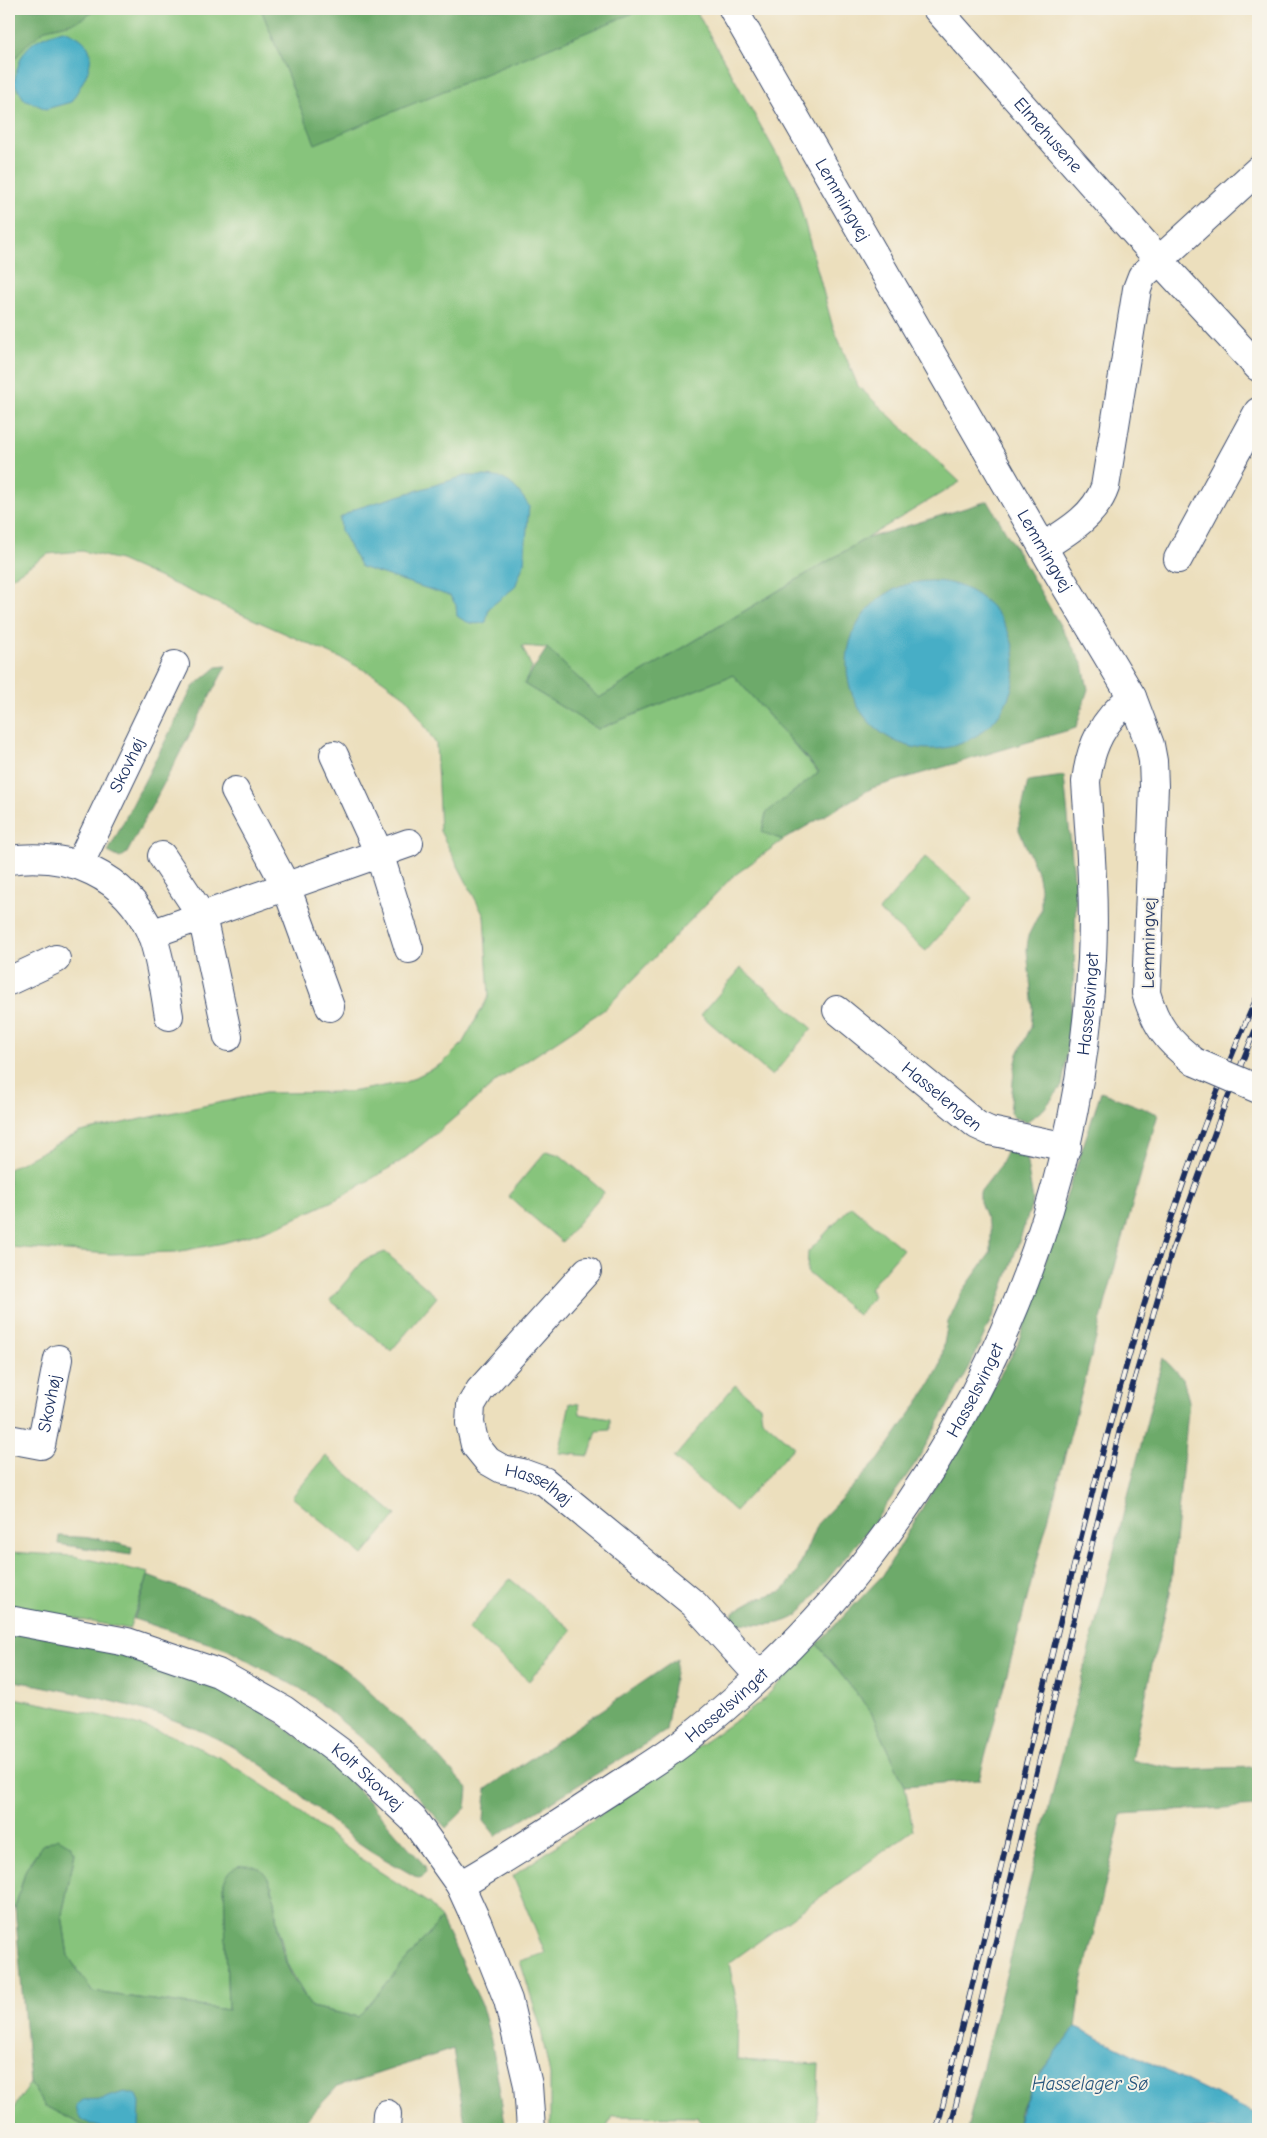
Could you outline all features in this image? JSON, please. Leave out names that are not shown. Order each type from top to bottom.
[{"type":"street","name":"Lemmingvej","points":[[733,9],[1132,697],[1143,723],[1153,760],[1154,786],[1146,993],[1152,1015],[1164,1035],[1195,1062],[1258,1089]]},
{"type":"street","name":"Elmehusene","points":[[937,9],[1159,260],[1258,367]]},
{"type":"street","points":[[1043,546],[1065,533],[1100,501],[1105,488],[1138,289],[1142,276],[1258,170]]},
{"type":"street","points":[[1178,559],[1258,412]]},
{"type":"street","name":"Skovhøj","points":[[79,865],[175,665]]},
{"type":"street","name":"Hasselsvinget","points":[[460,1885],[682,1743],[760,1676],[829,1607],[862,1567],[899,1520],[953,1434],[1003,1336],[1026,1281],[1067,1147],[1080,1070],[1092,959],[1094,900],[1086,782],[1087,770],[1097,736],[1108,719],[1132,697]]},
{"type":"street","points":[[334,755],[379,854],[409,949]]},
{"type":"street","points":[[235,791],[286,886],[330,1007]]},
{"type":"street","points":[[151,934],[409,843]]},
{"type":"street","points":[[162,856],[202,916],[228,1037]]},
{"type":"street","points":[[9,860],[51,858],[79,865],[110,881],[125,895],[151,934],[169,1016]]},
{"type":"street","points":[[9,981],[56,960]]},
{"type":"street","name":"Hasselengen","points":[[837,1010],[977,1125],[990,1131],[1067,1147]]},
{"type":"street","name":"Hasselhøj","points":[[587,1271],[480,1390],[471,1405],[470,1423],[475,1445],[488,1461],[502,1469],[522,1472],[544,1481],[571,1502],[694,1604],[760,1676]]},
{"type":"street","name":"Skovhøj","points":[[9,1439],[41,1445],[58,1359]]},
{"type":"street","name":"Kolt Skovvej","points":[[9,1620],[127,1642],[218,1673],[284,1710],[346,1756],[413,1819],[460,1885],[508,2000],[528,2085],[531,2129]]},
{"type":"green space","points":[[9,9],[695,9],[795,187],[832,324],[858,386],[960,482],[599,698],[547,648],[522,646],[532,668],[524,684],[598,729],[733,675],[819,773],[766,813],[762,832],[783,840],[732,877],[605,1009],[498,1080],[401,1161],[343,1196],[281,1225],[223,1243],[176,1252],[111,1254],[9,1247],[9,1169],[80,1132],[265,1093],[350,1092],[406,1082],[442,1064],[462,1044],[489,996],[484,916],[440,831],[436,744],[407,698],[381,679],[347,661],[120,560],[82,551],[48,554],[9,579]]},
{"type":"green space","points":[[9,9],[99,9],[76,22],[46,29],[26,45],[9,66]]},
{"type":"green space","points":[[261,9],[643,9],[315,144]]},
{"type":"green space","points":[[988,501],[1083,665],[1088,689],[1076,728],[872,788],[783,840],[762,832],[766,813],[819,772],[733,675],[598,729],[524,684],[547,648],[599,698],[865,539]]},
{"type":"green space","points":[[226,666],[127,853],[120,858],[108,852],[193,687],[217,667]]},
{"type":"green space","points":[[1064,776],[1076,898],[1074,973],[1065,1069],[1062,1086],[1044,1109],[1026,1122],[1013,1117],[1010,1112],[1014,1071],[1018,1054],[1031,1027],[1033,1009],[1027,950],[1028,936],[1041,910],[1041,893],[1037,872],[1019,830],[1019,823],[1028,781]]},
{"type":"green space","points":[[925,857],[973,898],[926,951],[879,911]]},
{"type":"green space","points":[[741,968],[812,1028],[772,1076],[701,1015]]},
{"type":"green space","points":[[1101,1092],[1158,1114],[1117,1259],[979,1780],[905,1786],[871,1712],[817,1644],[883,1575],[1017,1346]]},
{"type":"green space","points":[[1008,1147],[1022,1150],[1026,1157],[1033,1201],[995,1311],[969,1368],[917,1461],[873,1524],[798,1615],[775,1624],[736,1623],[732,1620],[733,1612],[754,1600],[782,1591],[787,1586],[797,1572],[817,1524],[879,1459],[928,1388],[940,1366],[948,1322],[962,1292],[991,1252],[991,1230],[980,1202],[980,1192],[1000,1166]]},
{"type":"green space","points":[[546,1151],[560,1155],[604,1192],[562,1242],[508,1196]]},
{"type":"green space","points":[[851,1206],[903,1249],[870,1288],[873,1298],[858,1315],[807,1272],[808,1252]]},
{"type":"green space","points":[[385,1252],[437,1297],[391,1351],[330,1300],[364,1260]]},
{"type":"green space","points":[[1163,1358],[1183,1379],[1189,1401],[1170,1594],[1153,1661],[1132,1760],[1178,1769],[1258,1767],[1258,1806],[1122,1814],[1082,1982],[1076,2027],[1036,2078],[1020,2111],[1017,2129],[967,2129]]},
{"type":"green space","points":[[735,1385],[760,1406],[762,1419],[794,1447],[735,1511],[674,1458]]},
{"type":"green space","points":[[570,1403],[579,1404],[580,1414],[610,1419],[610,1430],[597,1431],[589,1456],[559,1453]]},
{"type":"green space","points":[[326,1456],[396,1515],[363,1555],[292,1497]]},
{"type":"green space","points":[[59,1536],[95,1538],[132,1547],[131,1555],[58,1544]]},
{"type":"green space","points":[[9,1552],[74,1556],[149,1573],[129,1629],[9,1606]]},
{"type":"green space","points":[[148,1576],[255,1617],[344,1669],[425,1742],[468,1789],[466,1808],[446,1828],[378,1752],[308,1693],[226,1649],[134,1619]]},
{"type":"green space","points":[[510,1579],[572,1630],[529,1681],[468,1629]]},
{"type":"green space","points":[[9,1629],[113,1649],[219,1686],[274,1719],[339,1768],[425,1866],[426,1872],[423,1877],[418,1878],[371,1851],[263,1766],[229,1745],[203,1732],[177,1721],[122,1704],[9,1680]]},
{"type":"green space","points":[[817,1644],[871,1712],[905,1786],[913,1830],[729,1963],[738,2010],[737,2060],[819,2064],[816,2129],[707,2129],[696,2117],[612,2116],[606,2129],[550,2129],[550,2075],[540,2025],[520,1961],[545,1953],[513,1876],[759,1704]]},
{"type":"green space","points":[[677,1659],[666,1731],[496,1836],[484,1821],[486,1789]]},
{"type":"green space","points":[[9,1697],[108,1717],[168,1734],[221,1758],[270,1790],[371,1866],[430,1904],[441,1919],[359,2017],[311,2007],[287,1964],[277,1922],[272,1886],[224,1882],[228,2010],[93,1992],[68,1956],[62,1915],[75,1853],[58,1838],[39,1850],[24,1876],[15,1908],[9,1905]]},
{"type":"green space","points":[[58,1838],[70,1845],[75,1853],[62,1915],[68,1956],[93,1992],[228,2010],[224,1882],[232,1869],[242,1865],[255,1867],[263,1871],[271,1886],[283,1954],[294,1980],[311,2007],[358,2017],[441,1919],[481,2003],[492,2044],[506,2129],[466,2129],[453,2049],[337,2087],[298,2129],[90,2129],[45,2106],[30,2083],[15,1908],[26,1869],[42,1845]]},
{"type":"green space","points":[[30,2083],[45,2106],[90,2129],[14,2129],[11,2112]]},
{"type":"water","points":[[63,30],[77,36],[86,44],[90,52],[88,71],[71,102],[46,109],[24,99],[14,83],[20,61],[28,47],[42,38]]},
{"type":"water","points":[[465,476],[487,476],[503,479],[515,488],[529,506],[524,563],[515,587],[489,608],[486,622],[478,624],[467,622],[457,616],[456,605],[450,596],[361,567],[341,531],[340,518],[355,509]]},
{"type":"water","points":[[931,581],[955,585],[970,591],[984,600],[996,612],[1005,626],[1011,641],[1015,665],[1011,689],[1005,704],[996,718],[984,730],[970,739],[955,745],[931,749],[907,745],[892,739],[878,730],[866,718],[857,704],[851,689],[847,665],[851,641],[857,626],[866,612],[878,600],[892,591],[907,585]]},
{"type":"water","name":"Hasselager Sø","points":[[1076,2027],[1258,2115],[1258,2129],[1017,2129],[1032,2087]]},
{"type":"water","points":[[124,2092],[137,2095],[140,2102],[139,2129],[112,2129],[92,2125],[84,2121],[79,2114],[76,2106],[83,2100],[103,2099]]},
{"type":"railway","points":[[937,2129],[1073,1567],[1140,1318],[1193,1155],[1224,1074],[1258,995]]},
{"type":"railway","points":[[950,2129],[1120,1429],[1172,1250],[1225,1104],[1258,1023]]}]
